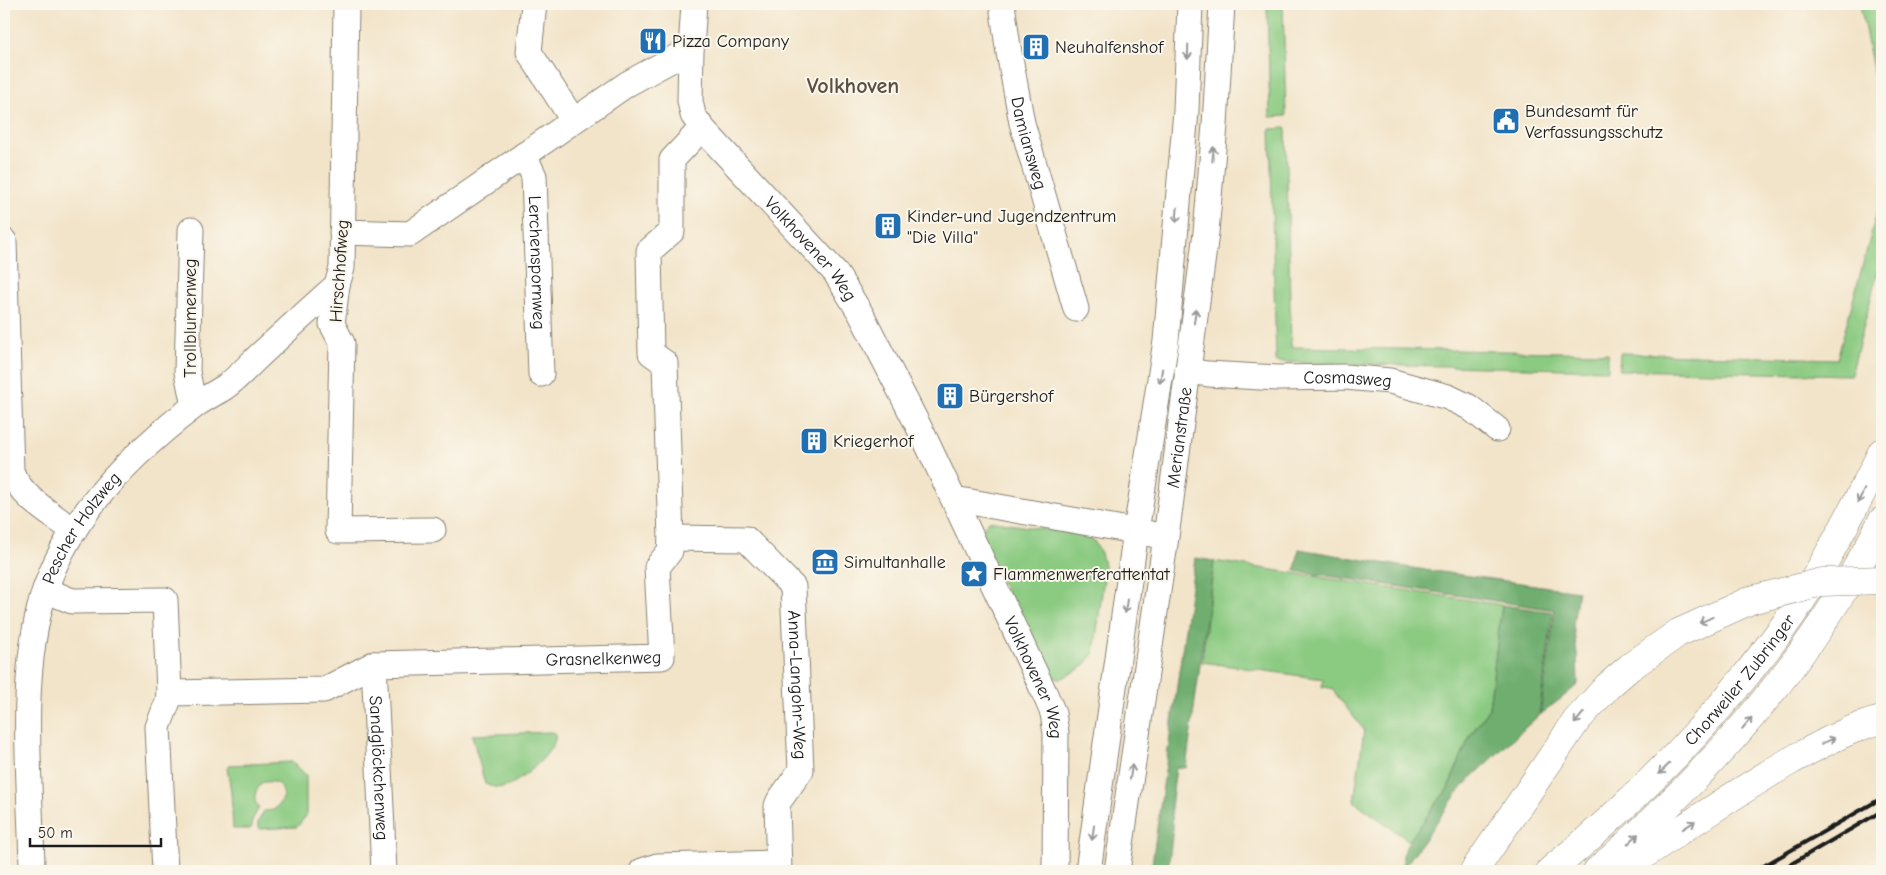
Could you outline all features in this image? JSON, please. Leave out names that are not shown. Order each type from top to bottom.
[{"type":"highway","name":"Chorweiler Zubringer","points":[[1550,871],[1602,828],[1665,768],[1718,710],[1800,602],[1841,534],[1882,452]]},
{"type":"highway","name":"Chorweiler Zubringer","points":[[1597,871],[1683,791],[1743,728],[1788,673],[1827,616],[1882,521]]},
{"type":"highway","points":[[1474,871],[1577,720],[1608,686],[1630,667],[1678,633],[1751,600],[1822,582],[1882,580]]},
{"type":"highway","points":[[1619,871],[1765,776],[1819,746],[1872,722],[1882,720]]},
{"type":"street","name":"Hirschhofweg","points":[[346,4],[342,268],[337,285],[332,324],[342,343],[338,531],[433,530]]},
{"type":"street","points":[[534,4],[529,52],[573,120]]},
{"type":"street","name":"Volkhovener Weg","points":[[694,4],[690,101],[693,115],[702,128],[835,272],[860,314],[954,499],[1053,713],[1056,733],[1055,871]]},
{"type":"street","name":"Damiansweg","points":[[1002,4],[1022,123],[1076,309]]},
{"type":"street","name":"Merianstraße","points":[[1088,871],[1136,532],[1167,333],[1186,111],[1190,4]]},
{"type":"street","name":"Merianstraße","points":[[1117,871],[1166,537],[1206,233],[1215,126],[1222,4]]},
{"type":"street","points":[[342,232],[410,234],[573,120],[628,84],[691,48]]},
{"type":"street","name":"Grasnelkenweg","points":[[168,693],[324,690],[374,664],[662,657],[658,567],[670,551],[671,538],[665,364],[651,354],[649,251],[672,231],[672,160],[702,128]]},
{"type":"street","name":"Lerchenspornweg","points":[[524,155],[534,176],[541,374]]},
{"type":"street","name":"Trollblumenweg","points":[[191,230],[188,372],[194,406]]},
{"type":"street","points":[[4,241],[11,471],[15,481],[22,490],[74,531]]},
{"type":"street","name":"Pescher Holzweg","points":[[32,871],[29,698],[31,655],[45,590],[58,559],[94,501],[120,471],[194,406],[225,386],[337,285]]},
{"type":"street","name":"Cosmasweg","points":[[1188,371],[1278,378],[1345,377],[1390,381],[1455,400],[1469,407],[1497,429]]},
{"type":"street","points":[[954,499],[1166,537]]},
{"type":"street","name":"Anna-Langohr-Weg","points":[[671,538],[746,539],[793,587],[801,770],[778,801],[778,867]]},
{"type":"street","points":[[45,590],[72,602],[165,600],[168,701],[158,727],[165,871]]},
{"type":"street","name":"Sandglöckchenweg","points":[[374,664],[384,871]]},
{"type":"street","points":[[642,871],[657,866],[778,867]]},
{"type":"green space","points":[[1267,4],[1283,4],[1286,116],[1270,117]]},
{"type":"green space","points":[[1860,4],[1878,4],[1882,27],[1882,116]]},
{"type":"green space","points":[[1286,128],[1291,347],[1608,353],[1608,370],[1276,362],[1270,129]]},
{"type":"green space","points":[[1882,194],[1882,256],[1851,375],[1619,370],[1620,353],[1837,359]]},
{"type":"green space","points":[[989,521],[1076,534],[1094,541],[1101,553],[1105,570],[1094,654],[1083,667],[1061,679],[1051,677],[1043,670],[981,538],[984,526]]},
{"type":"green space","points":[[1299,549],[1412,568],[1578,591],[1573,624],[1578,684],[1540,715],[1555,610],[1295,571]]},
{"type":"green space","points":[[1195,558],[1214,561],[1186,768],[1176,767],[1171,807],[1173,826],[1168,871],[1151,871]]},
{"type":"green space","points":[[1214,561],[1502,605],[1489,708],[1470,736],[1448,788],[1409,841],[1354,801],[1364,730],[1331,688],[1322,687],[1323,679],[1202,662]]},
{"type":"green space","points":[[1502,605],[1553,612],[1539,715],[1470,779],[1456,795],[1403,869],[1403,853],[1409,841],[1448,788],[1470,736],[1489,708]]},
{"type":"green space","points":[[555,733],[552,747],[530,771],[505,787],[485,784],[472,735]]},
{"type":"green space","points":[[292,762],[306,775],[306,816],[297,827],[261,829],[258,827],[258,822],[264,811],[274,810],[283,799],[282,790],[278,784],[266,782],[261,783],[256,792],[255,801],[259,808],[252,820],[252,827],[250,829],[233,829],[231,791],[227,768],[229,765]]},
{"type":"railway","points":[[1755,871],[1882,798]]},
{"type":"railway","points":[[1779,871],[1882,811]]},
{"type":"place","name":"Pizza Company","points":[[653,41]]},
{"type":"place","name":"Neuhalfenshof","points":[[1036,47]]},
{"type":"place","name":"Bundesamt für Verfassungsschutz","points":[[1506,121]]},
{"type":"place","name":"Kinder-und Jugendzentrum \"Die Villa\"","points":[[888,226]]},
{"type":"place","name":"Bürgershof","points":[[950,396]]},
{"type":"place","name":"Kriegerhof","points":[[814,441]]},
{"type":"place","name":"Simultanhalle","points":[[825,562]]},
{"type":"place","name":"Flammenwerferattentat","points":[[974,574]]},
{"type":"district","name":"Volkhoven","points":[[853,85]]}]
